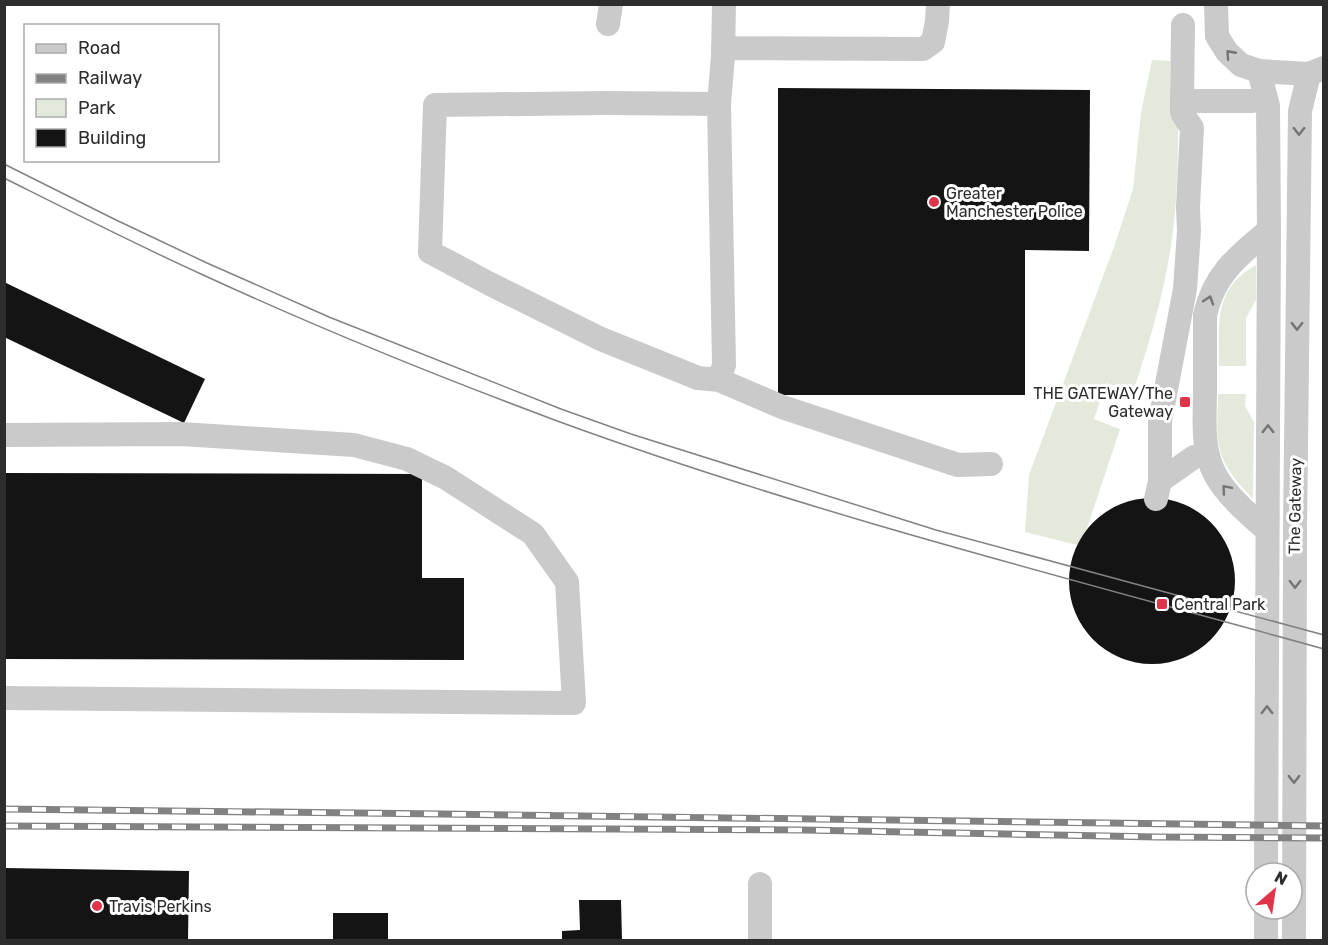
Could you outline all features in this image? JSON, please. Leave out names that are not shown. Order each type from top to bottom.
[{"type":"street","points":[[719,380],[724,365],[719,104],[724,4]]},
{"type":"street","points":[[723,48],[923,49],[933,42],[938,4]]},
{"type":"street","points":[[1216,4],[1217,36],[1227,52],[1241,65],[1259,71],[1316,71]]},
{"type":"street","points":[[1183,25],[1182,113],[1192,128],[1189,231],[1185,289],[1160,421],[1158,489],[1194,457]]},
{"type":"street","name":"The Gateway","points":[[1259,71],[1268,106],[1266,861]]},
{"type":"street","name":"The Gateway","points":[[1294,940],[1295,529],[1300,111],[1316,71]]},
{"type":"street","points":[[1182,101],[1252,101]]},
{"type":"street","points":[[719,104],[435,105],[430,252],[601,339],[698,378],[719,380],[782,407],[958,465],[991,464]]},
{"type":"street","name":"The Gateway","points":[[1267,530],[1248,514],[1223,486],[1211,465],[1205,442],[1205,315],[1208,301],[1220,277],[1241,254],[1269,230]]},
{"type":"street","points":[[4,435],[181,434],[354,445],[406,459],[446,477],[533,534],[567,582],[574,703],[4,698]]},
{"type":"street","points":[[1267,530],[1295,529]]},
{"type":"street","points":[[759,884],[760,940]]},
{"type":"street","points":[[1266,921],[1266,940]]},
{"type":"green space","points":[[1152,60],[1170,61],[1170,117],[1178,117],[1177,190],[1171,249],[1155,321],[1133,392],[1106,383],[1094,419],[1120,429],[1086,531],[1077,545],[1025,532],[1029,475],[1114,247],[1133,189],[1141,113]]},
{"type":"green space","points":[[1256,265],[1256,300],[1246,318],[1246,366],[1219,366],[1219,321],[1225,296],[1242,274]]},
{"type":"green space","points":[[1218,394],[1246,394],[1245,406],[1254,422],[1253,499],[1233,476],[1221,453],[1217,428]]},
{"type":"building","name":"Greater Manchester Police","points":[[778,88],[1090,90],[1089,251],[1025,250],[1025,395],[778,395]]},
{"type":"building","points":[[4,282],[205,379],[184,423],[4,337]]},
{"type":"building","points":[[4,473],[422,474],[422,578],[464,578],[464,660],[4,659]]},
{"type":"building","points":[[1152,498],[1184,505],[1198,512],[1210,523],[1221,535],[1228,549],[1235,581],[1228,613],[1221,627],[1210,639],[1198,650],[1184,657],[1152,664],[1120,657],[1106,650],[1094,639],[1083,627],[1076,613],[1069,581],[1076,549],[1083,535],[1094,523],[1106,512],[1120,505]]},
{"type":"building","name":"Travis Perkins","points":[[4,868],[189,871],[188,940],[4,940]]},
{"type":"building","points":[[579,900],[621,900],[622,940],[562,940],[562,931],[580,930]]},
{"type":"building","points":[[333,913],[388,913],[388,940],[333,940]]},
{"type":"tram line","points":[[4,164],[207,263],[329,317],[561,409],[631,434],[936,530],[1324,635]]},
{"type":"tram line","points":[[4,178],[152,251],[289,314],[424,370],[560,422],[748,486],[844,515],[1324,649]]},
{"type":"railway","points":[[4,809],[1324,826]]},
{"type":"railway","points":[[4,826],[803,830],[1324,838]]},
{"type":"place","name":"Greater Manchester Police","points":[[934,202]]},
{"type":"place","name":"THE GATEWAY/The Gateway","points":[[1185,402]]},
{"type":"place","name":"Central Park","points":[[1162,604]]},
{"type":"place","name":"Travis Perkins","points":[[97,906]]}]
